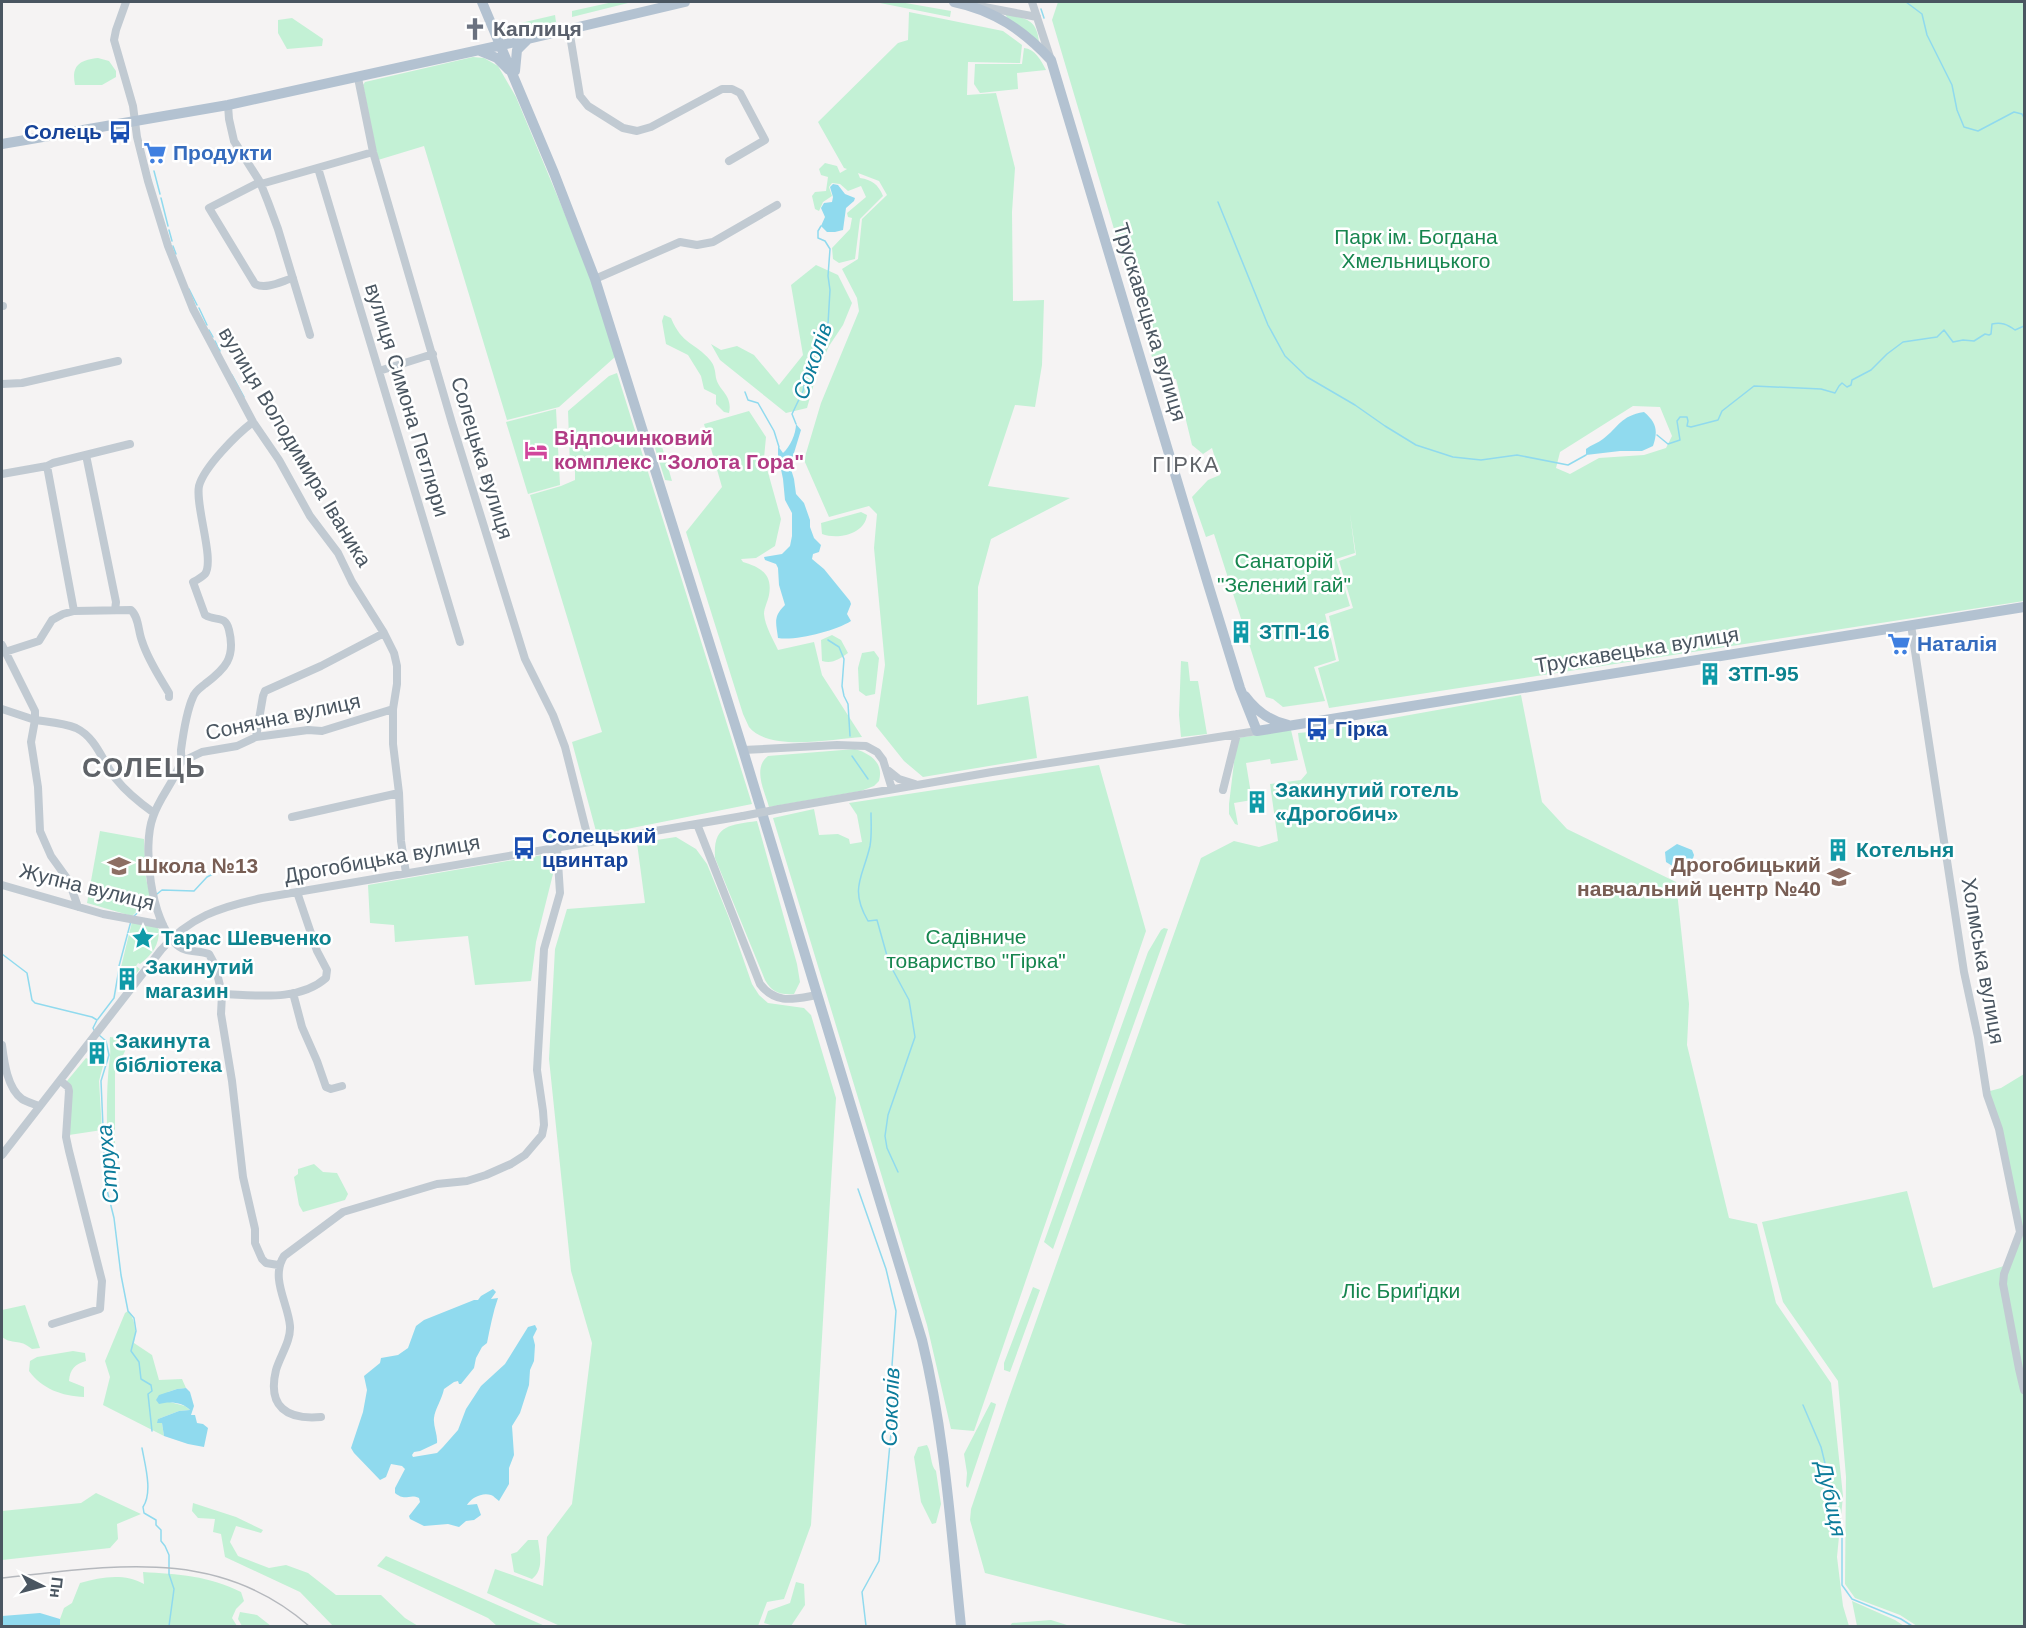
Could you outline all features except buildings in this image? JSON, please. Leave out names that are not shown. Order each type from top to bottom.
[{"type":"main road","points":[[482,2],[502,45],[595,279],[743,750],[881,1201],[928,1366],[941,1435],[961,1626]]},
{"type":"main road","points":[[2,144],[228,105],[358,78],[582,26],[660,5],[685,2]]},
{"type":"main road","points":[[954,2],[975,6],[1004,20],[1043,47]]},
{"type":"main road","points":[[516,80],[515,55],[519,46],[529,38]]},
{"type":"main road","name":"Трускавецька вулиця","points":[[1043,47],[1051,60],[1240,688],[1257,731],[2025,608]]},
{"type":"main road","points":[[477,51],[493,55],[502,62],[516,80]]},
{"type":"main road","points":[[1240,688],[1265,715],[1274,721],[1292,726]]},
{"type":"street","name":"вулиця Володимира Іваника","points":[[126,2],[114,40],[133,106],[148,181],[181,280],[203,330],[253,422],[279,460],[310,516],[338,553],[352,582],[392,647],[397,666],[393,744],[406,873]]},
{"type":"street","points":[[1032,2],[1043,47]]},
{"type":"street","points":[[975,6],[1037,17]]},
{"type":"street","points":[[569,29],[579,91],[584,101],[619,126],[634,130],[651,127],[727,88],[740,93],[765,140],[729,161]]},
{"type":"street","name":"Солецька вулиця","points":[[358,78],[373,152],[518,640],[534,678],[554,715],[565,747],[589,842]]},
{"type":"street","points":[[228,105],[234,141],[260,183],[278,229],[310,335]]},
{"type":"street","points":[[293,278],[271,285],[255,284],[209,208],[260,183],[373,152]]},
{"type":"street","name":"вулиця Симона Петлюри","points":[[318,168],[460,642]]},
{"type":"street","points":[[595,279],[673,244],[686,242],[697,245],[713,242],[777,205]]},
{"type":"street","points":[[379,371],[433,354]]},
{"type":"street","points":[[2,384],[22,383],[118,361]]},
{"type":"street","points":[[253,422],[238,434],[208,468],[200,483],[198,494],[207,568],[203,576],[193,582],[205,615],[226,622],[229,631],[230,654],[225,668],[193,694],[181,750],[182,762],[154,813],[148,836],[147,852],[154,897],[163,925],[175,944],[189,951],[209,954],[215,965],[222,994],[221,1014],[232,1081],[243,1177],[255,1229],[255,1243],[266,1263],[278,1264]]},
{"type":"street","points":[[2,474],[47,466],[130,444]]},
{"type":"street","points":[[86,455],[116,602],[115,610]]},
{"type":"street","points":[[47,466],[74,611]]},
{"type":"street","points":[[78,907],[69,881],[51,856],[40,831],[38,787],[32,742],[35,720],[32,703],[3,648],[39,641],[57,616],[74,611],[131,610],[135,613],[149,660],[170,697]]},
{"type":"street","name":"Холмська вулиця","points":[[1911,626],[1964,972],[1986,1089],[1999,1129],[2020,1232],[2004,1274],[2004,1284],[2019,1369],[2025,1390]]},
{"type":"street","points":[[256,737],[265,691],[321,666],[384,633]]},
{"type":"street","points":[[2,709],[35,720],[74,727],[83,732],[95,745],[117,781],[154,813]]},
{"type":"street","name":"Сонячна вулиця","points":[[182,762],[202,752],[237,746],[256,737],[308,730],[322,731],[393,709]]},
{"type":"street","name":"Трускавецька вулиця","points":[[779,809],[1257,731]]},
{"type":"street","points":[[1223,790],[1237,734]]},
{"type":"street","points":[[743,750],[837,745],[866,746],[877,752],[887,770],[892,789]]},
{"type":"street","points":[[887,770],[899,779],[922,784]]},
{"type":"street","points":[[292,817],[399,793]]},
{"type":"street","name":"Дрогобицька вулиця","points":[[2,1155],[171,938],[185,925],[214,911],[246,901],[779,809]]},
{"type":"street","points":[[697,824],[760,984],[767,993],[779,998],[796,999],[817,995]]},
{"type":"street","points":[[321,1417],[305,1419],[293,1415],[284,1411],[275,1398],[276,1370],[290,1334],[290,1325],[280,1292],[278,1264],[284,1256],[343,1212],[437,1184],[467,1181],[486,1175],[525,1155],[542,1135],[544,1125],[537,1058],[544,949],[560,893],[557,847]]},
{"type":"street","name":"Жупна вулиця","points":[[2,885],[103,914],[163,925]]},
{"type":"street","points":[[222,994],[269,996],[293,993],[322,982],[328,975],[317,951],[297,892]]},
{"type":"street","points":[[293,993],[302,1027],[326,1087],[331,1089],[342,1086]]},
{"type":"street","points":[[2,1045],[5,1065],[16,1093],[20,1098],[39,1107]]},
{"type":"street","points":[[52,1324],[100,1309],[102,1281],[66,1137],[69,1091],[61,1081]]},
{"type":"green space","points":[[613,2],[632,2],[572,17],[572,11]]},
{"type":"green space","points":[[878,2],[900,2],[951,11],[950,17]]},
{"type":"green space","name":"Парк ім. Богдана Хмельницького","points":[[1058,2],[2024,2],[2024,601],[1329,708],[1318,668],[1339,661],[1329,616],[1353,608],[1339,561],[1356,555],[1350,514],[1355,553],[1336,559],[1350,606],[1325,614],[1336,660],[1314,667],[1325,701],[1283,707],[1273,699],[1266,697],[1214,534],[1206,537],[1192,497],[1208,480],[1220,475],[1212,448],[1203,454],[1192,445],[1176,379],[1164,378],[1152,357],[1052,20]],"holes":[[[1633,406],[1660,407],[1672,436],[1666,448],[1644,455],[1599,458],[1570,474],[1556,468],[1560,452]]]},
{"type":"green space","points":[[909,12],[1003,31],[1022,45],[1020,63],[968,62],[967,95],[996,93],[1015,168],[1012,212],[1013,301],[1044,300],[1042,365],[1035,407],[1015,405],[988,486],[1070,498],[991,539],[978,587],[977,705],[1028,696],[1037,758],[923,777],[904,761],[876,726],[885,665],[874,548],[877,514],[869,506],[829,517],[804,460],[821,403],[859,311],[857,298],[842,269],[858,259],[862,219],[887,195],[879,181],[858,173],[860,178],[871,181],[877,186],[883,196],[860,219],[855,259],[839,263],[833,259],[832,248],[850,229],[852,218],[848,217],[847,213],[866,197],[861,186],[848,191],[840,184],[832,183],[829,187],[832,196],[823,202],[819,211],[815,209],[812,196],[815,192],[826,191],[828,177],[821,175],[819,169],[825,163],[837,166],[840,173],[847,169],[844,168],[818,122],[898,43],[908,40]]},
{"type":"green space","points":[[1005,14],[1033,24],[1039,42],[1008,19]]},
{"type":"green space","points":[[555,15],[556,22],[502,36],[500,28]]},
{"type":"green space","points":[[292,18],[323,39],[322,46],[287,49],[278,33],[278,20]]},
{"type":"green space","points":[[1024,48],[1040,59],[1046,70],[1017,73],[1018,89],[980,93],[974,84],[975,64],[1022,64]]},
{"type":"green space","points":[[473,57],[484,58],[498,66],[516,97],[587,267],[615,357],[559,407],[507,420],[424,146],[378,160],[363,85],[365,82]]},
{"type":"green space","points":[[98,58],[109,61],[116,71],[116,77],[102,85],[75,85],[74,73],[78,65],[86,60]]},
{"type":"green space","points":[[816,265],[838,275],[852,303],[817,373],[807,408],[786,413],[720,360],[711,344],[721,350],[737,346],[754,355],[779,385],[803,355],[791,285]]},
{"type":"green space","points":[[664,315],[671,318],[684,338],[712,362],[716,378],[729,402],[729,413],[724,412],[716,404],[716,395],[704,389],[701,376],[688,355],[666,344],[662,321]]},
{"type":"green space","points":[[617,373],[752,804],[597,835],[572,742],[602,732],[530,495],[575,480],[575,471],[570,466],[568,411],[609,376]]},
{"type":"green space","name":"Відпочинковий комплекс \"Золота Гора\"","points":[[556,409],[560,485],[528,494],[506,422]]},
{"type":"green space","points":[[749,411],[766,437],[764,458],[781,519],[775,546],[756,558],[741,559],[760,569],[767,577],[770,588],[764,614],[778,650],[814,642],[822,675],[862,737],[786,742],[758,735],[749,727],[743,714],[686,532],[722,487],[704,424]]},
{"type":"green space","points":[[657,442],[661,443],[672,481],[665,480],[655,448]]},
{"type":"green space","points":[[861,512],[867,515],[865,522],[856,531],[843,536],[822,534],[821,523]]},
{"type":"green space","points":[[832,635],[841,640],[848,653],[833,661],[822,661],[821,640]]},
{"type":"green space","points":[[874,651],[879,658],[875,694],[866,696],[859,691],[858,668],[862,653]]},
{"type":"green space","points":[[1181,661],[1188,662],[1190,681],[1198,681],[1207,734],[1181,737],[1179,715]]},
{"type":"green space","name":"Ліс Бриґідки","points":[[1521,695],[1542,802],[1567,829],[1676,882],[1689,1004],[1687,1045],[1729,1218],[1757,1224],[1776,1303],[1831,1383],[1843,1496],[1837,1557],[1843,1606],[1849,1626],[1191,1626],[985,1573],[970,1520],[971,1509],[1201,858],[1234,841],[1259,847],[1278,841],[1270,784],[1301,780],[1307,773],[1298,733]]},
{"type":"green space","points":[[1291,730],[1298,760],[1271,764],[1270,759],[1246,763],[1252,800],[1234,803],[1238,825],[1235,824],[1229,814],[1229,804],[1237,738]]},
{"type":"green space","points":[[855,749],[871,757],[878,764],[879,781],[874,786],[861,791],[769,807],[760,773],[763,761],[768,756]]},
{"type":"green space","name":"Садівниче товариство \"Гірка\"","points":[[1099,765],[1146,931],[974,1431],[951,1429],[927,1325],[773,818],[814,809],[819,835],[838,834],[849,839],[850,844],[862,842],[857,815],[849,803]]},
{"type":"green space","points":[[757,821],[797,964],[800,982],[794,994],[777,992],[765,980],[715,858],[715,847],[720,833],[731,826]]},
{"type":"green space","points":[[579,830],[581,835],[578,838],[545,843],[543,834]]},
{"type":"green space","name":"Школа №13","points":[[100,831],[144,839],[146,879],[151,898],[132,916],[87,903]]},
{"type":"green space","points":[[676,837],[696,849],[707,864],[752,984],[759,995],[768,1003],[804,1008],[811,1015],[836,1098],[811,1525],[784,1599],[767,1602],[758,1626],[560,1626],[487,1593],[495,1569],[543,1586],[547,1537],[572,1504],[592,1343],[571,1271],[549,1059],[555,949],[567,909],[645,903],[637,843]]},
{"type":"green space","points":[[548,854],[553,857],[554,870],[536,942],[531,981],[475,985],[468,936],[395,942],[394,925],[370,923],[368,885]]},
{"type":"green space","points":[[132,922],[157,927],[159,930],[158,940],[152,953],[140,964],[138,963],[136,966],[140,969],[136,974],[121,967]]},
{"type":"green space","points":[[1164,928],[1168,929],[1053,1249],[1044,1242],[1148,952]]},
{"type":"green space","points":[[110,1037],[126,1039],[125,1051],[115,1072],[115,1143],[110,1149],[107,1146],[107,1112]]},
{"type":"green space","points":[[86,1058],[103,1066],[99,1081],[102,1130],[69,1135],[67,1081]]},
{"type":"green space","points":[[2024,1074],[2024,1626],[1917,1626],[1900,1615],[1855,1598],[1845,1584],[1846,1477],[1838,1381],[1783,1302],[1762,1222],[1907,1191],[1933,1288],[2004,1266],[2017,1233],[1990,1091],[2001,1088]]},
{"type":"green space","points":[[314,1164],[323,1172],[337,1173],[348,1194],[345,1200],[303,1212],[299,1205],[294,1177],[298,1174],[298,1169]]},
{"type":"green space","points":[[1033,1287],[1040,1290],[1010,1372],[1004,1370],[1004,1363]]},
{"type":"green space","points":[[25,1305],[40,1348],[32,1349],[2,1337],[2,1310]]},
{"type":"green space","points":[[128,1311],[135,1326],[134,1343],[152,1355],[159,1380],[182,1379],[186,1388],[168,1392],[166,1401],[185,1406],[190,1410],[179,1411],[158,1419],[162,1423],[164,1436],[103,1405],[110,1377],[105,1361],[125,1313]]},
{"type":"green space","points":[[73,1351],[85,1353],[86,1361],[74,1368],[69,1381],[84,1387],[84,1397],[68,1395],[46,1387],[29,1371],[30,1361],[37,1357]]},
{"type":"green space","points":[[991,1402],[996,1404],[995,1408],[968,1488],[964,1454]]},
{"type":"green space","points":[[927,1445],[936,1471],[941,1504],[936,1523],[932,1524],[921,1502],[914,1457],[918,1447]]},
{"type":"green space","points":[[96,1493],[141,1514],[117,1524],[118,1539],[110,1548],[2,1560],[2,1511],[81,1503]]},
{"type":"green space","points":[[193,1503],[236,1517],[263,1530],[261,1533],[236,1526],[230,1542],[238,1556],[269,1568],[286,1565],[308,1573],[336,1595],[381,1595],[405,1618],[418,1626],[333,1626],[300,1592],[225,1557],[221,1534],[213,1532],[215,1519],[198,1518],[192,1511]]},
{"type":"green space","points":[[528,1540],[538,1540],[540,1551],[540,1566],[532,1579],[514,1572],[511,1554],[517,1552]]},
{"type":"green space","points":[[386,1556],[545,1626],[497,1626],[488,1618],[377,1566]]},
{"type":"green space","points":[[143,1572],[205,1579],[241,1592],[244,1601],[236,1609],[232,1618],[237,1626],[60,1626],[64,1608],[72,1603],[80,1583],[120,1577],[144,1584]]},
{"type":"green space","points":[[796,1582],[804,1584],[805,1605],[791,1626],[774,1626],[764,1623],[768,1611],[790,1603]]},
{"type":"green space","points":[[1852,1601],[1895,1620],[1904,1626],[1857,1626]]},
{"type":"green space","points":[[240,1612],[257,1615],[271,1626],[242,1626],[238,1619]]},
{"type":"green space","points":[[1051,1620],[1070,1626],[1010,1626],[1012,1623]]},
{"type":"water","points":[[833,184],[838,185],[845,194],[855,198],[846,208],[843,230],[827,232],[821,226],[825,217],[821,208],[824,203],[832,202],[830,187]]},
{"type":"water","points":[[1644,412],[1652,420],[1655,428],[1656,436],[1653,446],[1642,451],[1586,455],[1586,449],[1603,439],[1625,419]]},
{"type":"water","points":[[796,424],[801,430],[790,466],[796,494],[804,503],[814,538],[821,545],[819,552],[813,554],[812,559],[824,569],[850,601],[847,614],[851,621],[815,634],[786,639],[778,638],[776,620],[785,605],[779,585],[778,568],[776,564],[765,560],[764,557],[782,554],[790,546],[792,513],[785,500],[778,446],[783,453],[786,450],[794,436]]},
{"type":"water","points":[[1677,844],[1692,850],[1694,855],[1692,862],[1684,868],[1674,867],[1666,862],[1665,852]]},
{"type":"water","points":[[493,1289],[496,1292],[491,1299],[498,1298],[487,1343],[476,1358],[474,1368],[461,1384],[458,1381],[454,1382],[444,1389],[434,1418],[437,1443],[414,1452],[412,1455],[413,1457],[437,1453],[443,1447],[458,1430],[466,1409],[481,1386],[505,1364],[528,1327],[535,1325],[537,1329],[533,1337],[534,1361],[530,1370],[529,1385],[520,1413],[512,1426],[514,1455],[509,1468],[509,1484],[499,1501],[492,1495],[484,1494],[469,1502],[467,1505],[477,1504],[481,1515],[474,1520],[466,1521],[459,1527],[448,1524],[424,1526],[410,1519],[409,1516],[420,1502],[419,1498],[402,1497],[395,1493],[395,1488],[405,1469],[402,1466],[391,1464],[386,1477],[380,1480],[351,1448],[363,1412],[367,1390],[364,1376],[380,1363],[381,1358],[398,1355],[408,1348],[416,1326],[424,1320],[478,1300]]},
{"type":"water","points":[[186,1388],[190,1392],[194,1406],[191,1415],[195,1415],[197,1423],[208,1428],[204,1447],[164,1436],[162,1423],[157,1423],[158,1419],[179,1411],[190,1410],[171,1402],[159,1404],[156,1400],[159,1395]]},
{"type":"water","points":[[40,1613],[60,1619],[60,1626],[2,1626],[2,1616]]},
{"type":"waterway","points":[[1906,2],[1922,14],[1927,35],[1952,85],[1957,110],[1964,127],[1978,131],[2014,112],[2022,114],[2024,118]]},
{"type":"waterway","points":[[1041,9],[1044,18]]},
{"type":"waterway","points":[[154,171],[160,194]]},
{"type":"waterway","points":[[161,198],[168,226]]},
{"type":"waterway","points":[[1218,202],[1268,325],[1285,356],[1307,377],[1416,445],[1453,457],[1481,460],[1517,455],[1568,465],[1586,455]]},
{"type":"waterway","name":"Соколів","points":[[796,424],[792,414],[803,391],[809,363],[824,342],[828,324],[830,249],[825,241],[818,238],[821,226]]},
{"type":"waterway","points":[[169,230],[172,241]]},
{"type":"waterway","points":[[173,246],[176,254]]},
{"type":"waterway","points":[[189,289],[197,305]]},
{"type":"waterway","points":[[199,308],[207,325]]},
{"type":"waterway","points":[[1657,435],[1668,444],[1680,440],[1677,421],[1680,417],[1687,417],[1687,426],[1691,427],[1718,420],[1722,411],[1754,386],[1821,389],[1835,393],[1842,383],[1847,387],[1851,385],[1852,380],[1871,370],[1903,342],[1937,337],[1944,330],[1953,342],[1974,341],[1985,334],[1991,334],[1992,324],[2004,324],[2015,330],[2024,326]]},
{"type":"waterway","points":[[209,330],[213,337]]},
{"type":"waterway","points":[[215,341],[220,351]]},
{"type":"waterway","points":[[232,375],[244,397]]},
{"type":"waterway","points":[[745,392],[748,400],[758,403],[774,431],[779,447]]},
{"type":"waterway","name":"Соколів","points":[[828,640],[839,647],[844,659],[842,686],[848,704],[850,736]]},
{"type":"waterway","name":"Соколів","points":[[852,756],[868,779]]},
{"type":"waterway","name":"Соколів","points":[[871,813],[871,842],[859,883],[859,900],[868,921],[877,920],[889,963],[909,1000],[915,1037],[888,1115],[885,1136],[887,1148],[898,1172]]},
{"type":"waterway","points":[[157,894],[162,890],[194,891],[213,874]]},
{"type":"waterway","points":[[133,917],[151,900]]},
{"type":"waterway","points":[[119,966],[131,921]]},
{"type":"waterway","name":"Струха","points":[[2,954],[27,973],[32,1000],[35,1003],[92,1017],[97,1020],[93,1028],[95,1032]]},
{"type":"waterway","points":[[98,1019],[114,998],[119,969]]},
{"type":"waterway","name":"Струха","points":[[99,1035],[106,1041],[109,1055],[101,1081],[107,1190],[114,1218],[128,1311],[134,1318],[136,1331],[131,1351],[139,1362],[141,1379],[151,1385],[152,1391],[148,1394],[152,1431]]},
{"type":"waterway","name":"Соколів","points":[[858,1189],[886,1269],[896,1311],[891,1379],[894,1401],[879,1561],[862,1592],[866,1626]]},
{"type":"waterway","name":"Дубиця","points":[[1803,1405],[1821,1447],[1842,1533],[1842,1585],[1852,1599],[1901,1619],[1912,1626]]},
{"type":"waterway","name":"Струха","points":[[142,1448],[148,1486],[143,1507],[144,1513],[156,1520],[156,1525],[161,1530],[161,1541],[169,1555],[169,1574],[174,1589],[169,1626]]},
{"type":"railway","points":[[2,1578],[123,1567],[201,1572],[238,1583],[274,1600],[309,1626]]},
{"type":"place","name":"Каплиця","points":[[475,29]]},
{"type":"place","name":"Солець","points":[[120,132]]},
{"type":"place","name":"Продукти","points":[[155,153]]},
{"type":"place","name":"Відпочинковий комплекс \"Золота Гора\"","points":[[536,450]]},
{"type":"place","name":"ЗТП-16","points":[[1241,632]]},
{"type":"place","name":"Наталія","points":[[1899,644]]},
{"type":"place","name":"ЗТП-95","points":[[1710,674]]},
{"type":"place","name":"Гірка","points":[[1317,729]]},
{"type":"place","name":"Закинутий готель «Дрогобич»","points":[[1257,802]]},
{"type":"place","name":"Солецький цвинтар","points":[[524,848]]},
{"type":"place","name":"Котельня","points":[[1838,850]]},
{"type":"place","name":"Школа №13","points":[[119,866]]},
{"type":"place","name":"Дрогобицький навчальний центр №40","points":[[1839,877]]},
{"type":"place","name":"Тарас Шевченко","points":[[143,938]]},
{"type":"place","name":"Закинутий магазин","points":[[127,979]]},
{"type":"place","name":"Закинута бібліотека","points":[[97,1053]]},
{"type":"district","name":"ГІРКА","points":[[1186,464]]},
{"type":"district","name":"СОЛЕЦЬ","points":[[144,768]]},
{"type":"park label","name":"Санаторій \"Зелений гай\"","points":[[1284,573]]}]
